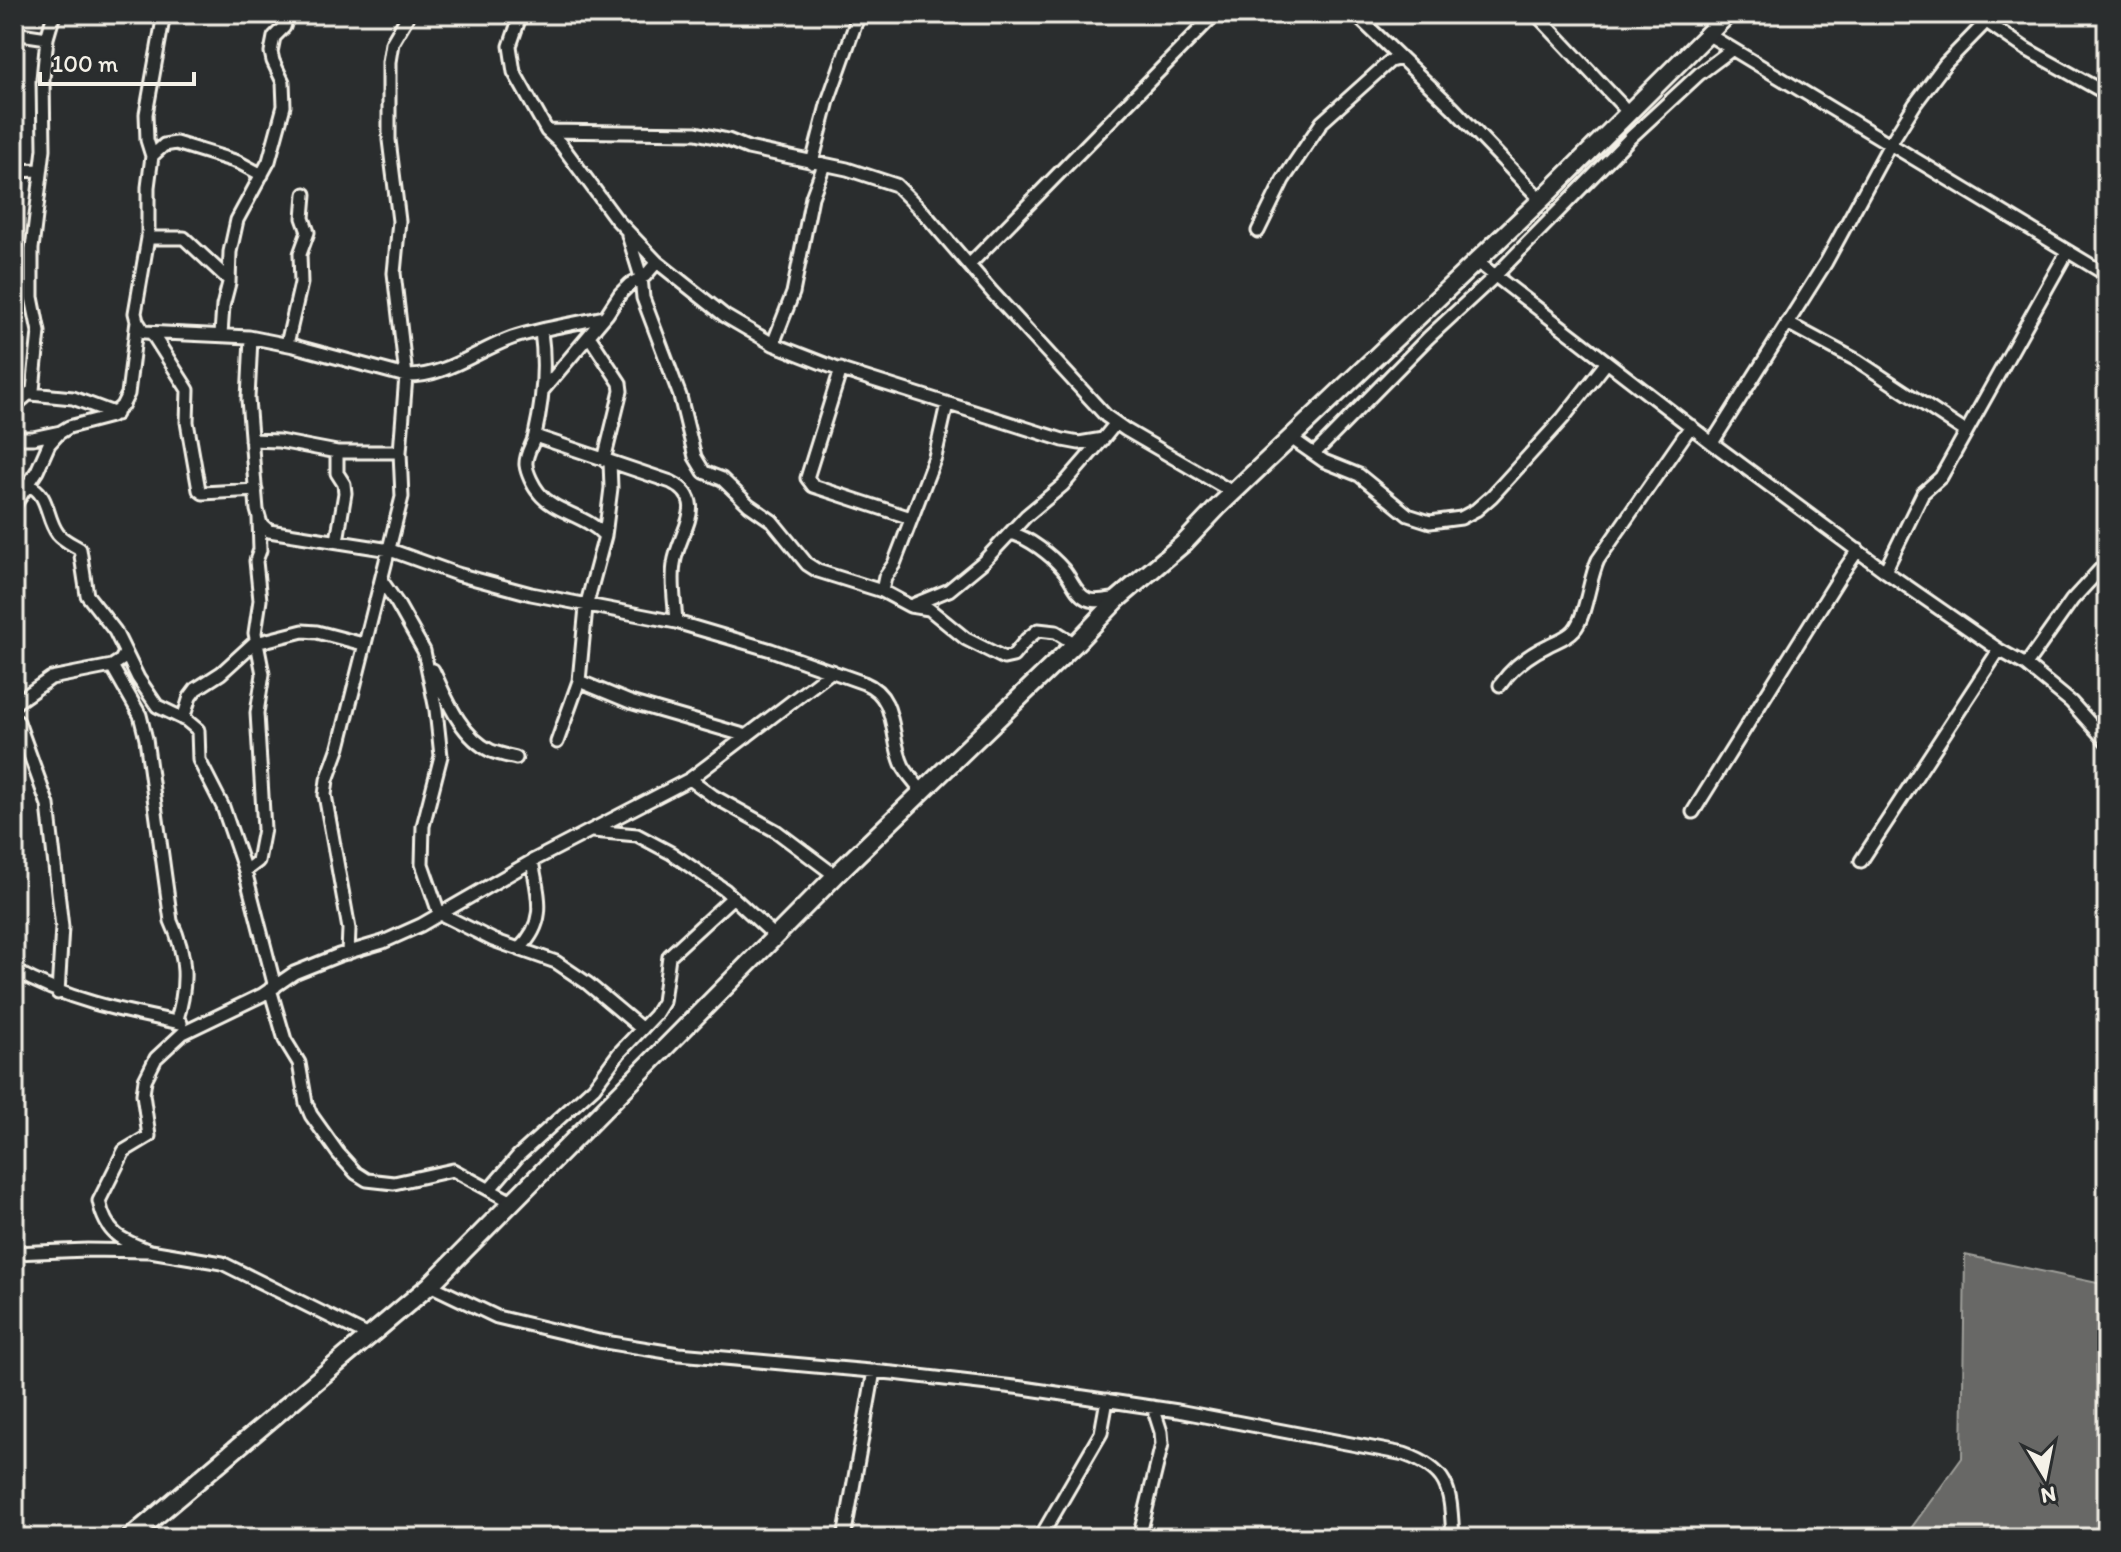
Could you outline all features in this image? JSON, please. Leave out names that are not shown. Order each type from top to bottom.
[{"type":"street","points":[[14,410],[33,390],[39,332],[31,271],[44,140],[43,79],[47,38],[54,14]]},
{"type":"street","points":[[164,14],[146,114],[147,140],[152,156],[148,187],[148,238],[135,313],[144,332],[153,335],[221,334],[249,337],[406,376],[420,376],[438,372],[512,338],[604,317]]},
{"type":"street","points":[[221,334],[230,252],[237,220],[269,161],[284,106],[283,82],[273,61],[272,44],[274,37],[284,27],[288,14]]},
{"type":"street","points":[[348,953],[349,929],[325,795],[402,497],[400,452],[406,376],[394,273],[399,221],[389,140],[389,62],[392,43],[409,14]]},
{"type":"street","points":[[521,14],[510,46],[514,72],[547,131],[628,232],[657,262],[725,316],[773,344],[947,404],[1063,440],[1079,443],[1103,439]]},
{"type":"street","points":[[773,344],[793,293],[828,101],[859,14]]},
{"type":"street","points":[[970,264],[1212,17],[1223,14]]},
{"type":"street","points":[[1355,14],[1541,200]]},
{"type":"street","points":[[1536,14],[1629,113]]},
{"type":"street","points":[[1975,14],[1985,23],[2107,94]]},
{"type":"street","points":[[130,1538],[430,1285],[836,876],[1119,598],[1185,542],[1541,200],[1716,22],[1731,50],[2107,275]]},
{"type":"street","points":[[1712,443],[1826,262],[1915,104],[1945,64],[1985,23]]},
{"type":"street","points":[[14,33],[47,38]]},
{"type":"street","points":[[1314,454],[1631,137],[1699,74],[1731,50]]},
{"type":"street","points":[[1258,231],[1283,180],[1322,122],[1390,61],[1401,58]]},
{"type":"street","points":[[547,131],[696,133],[847,169],[896,185],[1085,394],[1116,423],[1234,493]]},
{"type":"street","points":[[152,156],[164,145],[176,143],[238,162],[262,175]]},
{"type":"street","points":[[14,171],[40,170]]},
{"type":"street","points":[[287,344],[301,283],[300,254],[308,232],[303,218],[305,194]]},
{"type":"street","points":[[628,232],[641,277],[643,298],[680,396],[698,465],[704,472],[722,479],[749,505],[772,521],[807,564],[818,571],[882,591],[910,606],[929,609],[966,639],[1004,658],[1011,658],[1038,630],[1056,632],[1075,644]]},
{"type":"street","points":[[148,238],[184,238],[229,280]]},
{"type":"street","points":[[1885,571],[1923,493],[1941,477],[2067,252]]},
{"type":"street","points":[[1476,261],[1712,443],[1885,571],[1999,650],[2026,665],[2071,702],[2107,742]]},
{"type":"street","points":[[543,391],[620,294],[657,262]]},
{"type":"street","points":[[14,438],[33,438],[116,414],[128,394],[137,321]]},
{"type":"street","points":[[1787,323],[1858,361],[1966,432]]},
{"type":"street","points":[[541,331],[545,359],[543,391],[526,466],[538,492],[552,505],[578,515],[605,536]]},
{"type":"street","points":[[153,335],[188,390],[187,422],[199,490],[203,493],[256,490]]},
{"type":"street","points":[[557,742],[579,681],[586,607],[605,536],[611,497],[607,461],[621,400],[620,383],[589,336]]},
{"type":"street","points":[[245,871],[258,861],[264,829],[257,713],[263,674],[255,622],[260,600],[256,561],[260,546],[248,399],[249,337]]},
{"type":"street","points":[[1291,438],[1314,454],[1359,475],[1413,518],[1430,522],[1461,518],[1492,496],[1563,418],[1607,362]]},
{"type":"street","points":[[841,369],[807,478],[813,486],[911,518]]},
{"type":"street","points":[[31,394],[73,398],[116,414]]},
{"type":"street","points":[[882,591],[935,457],[947,404]]},
{"type":"street","points":[[910,606],[949,590],[983,562],[1026,516],[1063,485],[1116,423]]},
{"type":"street","points":[[1500,685],[1524,659],[1569,635],[1576,628],[1598,560],[1691,426]]},
{"type":"street","points":[[14,506],[49,444],[62,431]]},
{"type":"street","points":[[535,436],[671,482],[690,496],[692,506],[674,564],[676,622]]},
{"type":"street","points":[[251,440],[279,441],[337,452],[400,452]]},
{"type":"street","points":[[337,452],[337,473],[344,484],[345,493],[337,541]]},
{"type":"street","points":[[28,485],[37,488],[44,499],[53,525],[61,537],[80,549],[87,595],[115,631],[138,678],[157,706],[198,730],[199,760],[223,807],[245,871],[285,1040],[299,1063],[311,1115],[338,1153],[367,1180],[394,1183],[453,1170],[514,1203]]},
{"type":"street","points":[[259,518],[269,531],[277,534],[390,550],[457,574],[586,607],[676,622],[832,671],[880,692],[892,721],[902,765],[922,792]]},
{"type":"street","points":[[1011,533],[1023,537],[1061,567],[1086,599],[1119,598]]},
{"type":"street","points":[[1693,812],[1858,550]]},
{"type":"street","points":[[2026,665],[2072,600],[2107,562]]},
{"type":"street","points":[[381,580],[424,651],[451,709],[472,736],[489,750],[516,758]]},
{"type":"street","points":[[183,719],[196,689],[221,673],[256,642],[303,631],[363,644]]},
{"type":"street","points":[[1861,861],[1999,650]]},
{"type":"street","points":[[424,651],[441,740],[441,756],[423,826],[422,864],[439,913],[485,936],[556,962],[642,1029]]},
{"type":"street","points":[[14,704],[51,678],[112,666],[125,653]]},
{"type":"street","points":[[112,666],[140,715],[146,739],[171,921],[183,949],[183,984],[176,1022]]},
{"type":"street","points":[[150,1251],[114,1234],[106,1225],[99,1201],[124,1151],[150,1135],[143,1094],[145,1080],[156,1058],[183,1033],[272,988],[294,973],[421,925],[532,861],[690,779],[832,671]]},
{"type":"street","points":[[579,681],[630,702],[747,736]]},
{"type":"street","points":[[14,719],[18,722],[48,805],[62,927],[58,993]]},
{"type":"street","points":[[690,779],[776,831],[836,876]]},
{"type":"street","points":[[593,831],[644,838],[671,853],[733,897],[776,937]]},
{"type":"street","points":[[520,948],[533,935],[539,917],[532,861]]},
{"type":"street","points":[[490,1189],[518,1156],[594,1087],[663,1002],[669,956],[733,897]]},
{"type":"street","points":[[349,929],[367,942],[377,944]]},
{"type":"street","points":[[14,970],[58,993],[197,1027]]},
{"type":"street","points":[[14,1253],[150,1251],[222,1263],[367,1335]]},
{"type":"street","points":[[430,1285],[497,1317],[599,1341],[679,1354],[874,1371],[1107,1400],[1372,1447],[1423,1460],[1435,1468],[1447,1487],[1451,1501],[1453,1538]]},
{"type":"street","points":[[844,1538],[874,1371]]},
{"type":"street","points":[[1040,1538],[1101,1433],[1107,1400]]},
{"type":"street","points":[[1139,1538],[1162,1444],[1153,1407]]},
{"type":"shaded area","points":[[1965,1255],[2107,1285],[2107,1538],[1904,1538],[1962,1458]]}]
